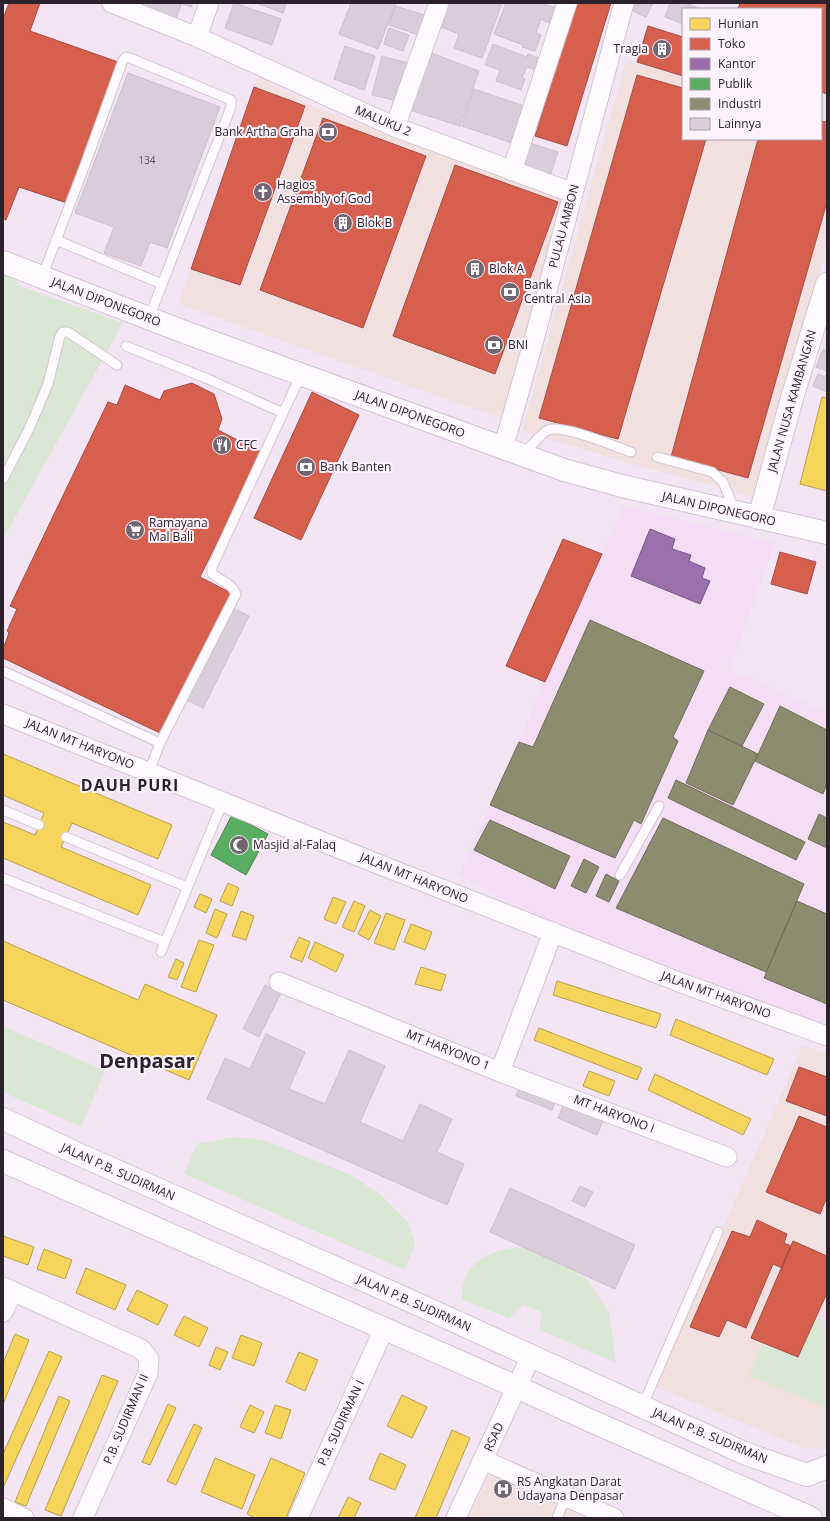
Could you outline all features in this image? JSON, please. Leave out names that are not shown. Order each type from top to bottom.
[{"type":"main road","name":"JALAN DIPONEGORO","points":[[3,262],[149,318],[512,452],[592,479],[827,533]]},
{"type":"main road","name":"JALAN NUSA KAMBANGAN","points":[[759,518],[792,398],[827,284]]},
{"type":"main road","name":"JALAN P.B. SUDIRMAN","points":[[3,1119],[744,1453],[806,1475],[827,1467]]},
{"type":"main road","points":[[3,1161],[811,1518]]},
{"type":"street","name":"MALUKU 2","points":[[112,3],[197,37],[395,127],[573,193]]},
{"type":"street","points":[[197,37],[209,3]]},
{"type":"street","points":[[395,127],[439,3]]},
{"type":"street","points":[[512,171],[567,3]]},
{"type":"street","name":"PULAU AMBON","points":[[512,452],[522,386],[624,3]]},
{"type":"street","name":"JALAN MT HARYONO","points":[[3,714],[679,982],[827,1036]]},
{"type":"street","name":"MT HARYONO 1","points":[[279,982],[500,1072],[553,932]]},
{"type":"street","name":"MT HARYONO I","points":[[500,1072],[727,1157]]},
{"type":"street","points":[[3,1312],[8,1289]]},
{"type":"street","name":"P.B. SUDIRMAN II","points":[[8,1289],[141,1349],[149,1359],[148,1373],[83,1518]]},
{"type":"street","name":"P.B. SUDIRMAN I","points":[[298,1518],[384,1329]]},
{"type":"street","name":"RSAD","points":[[456,1518],[531,1356]]},
{"type":"street","points":[[483,1460],[614,1518]]},
{"type":"street","points":[[3,1508],[24,1518]]},
{"type":"lane","points":[[42,277],[124,58],[130,58],[231,100],[231,107],[149,318]]},
{"type":"lane","points":[[56,240],[162,284]]},
{"type":"lane","points":[[3,479],[32,423],[48,384],[60,336],[63,332],[68,332],[117,365]]},
{"type":"lane","points":[[126,346],[208,379],[283,413]]},
{"type":"lane","points":[[149,772],[160,743],[236,594],[234,588],[218,579],[212,572],[212,567],[301,374]]},
{"type":"lane","points":[[512,452],[547,431],[559,429],[576,433],[631,452]]},
{"type":"lane","points":[[657,456],[712,472],[723,482],[736,513]]},
{"type":"lane","points":[[3,671],[160,743]]},
{"type":"lane","points":[[161,952],[223,801]]},
{"type":"lane","points":[[620,875],[659,806]]},
{"type":"lane","points":[[3,810],[39,825]]},
{"type":"lane","points":[[66,837],[187,887]]},
{"type":"lane","points":[[3,878],[166,942]]},
{"type":"lane","points":[[642,1407],[718,1232]]},
{"type":"lane","points":[[557,1518],[566,1496]]},
{"type":"shaded area","points":[[740,3],[827,3],[827,248],[753,497],[629,463],[522,431],[625,64],[637,62],[648,26],[682,37],[682,140],[822,140],[822,8],[738,8]]},
{"type":"shaded area","points":[[258,76],[314,107],[572,201],[508,421],[179,304]]},
{"type":"shaded area","points":[[623,506],[775,543],[730,669],[827,713],[827,797],[822,807],[827,810],[827,1024],[570,936],[459,875]]},
{"type":"shaded area","points":[[803,1045],[827,1054],[827,1448],[825,1449],[804,1448],[654,1386]]},
{"type":"shaded area","name":"RS Angkatan Darat Udayana Denpasar","points":[[489,1474],[588,1518],[469,1518]]},
{"type":"green space","points":[[3,252],[19,275],[17,285],[123,323],[3,539]]},
{"type":"green space","points":[[3,1026],[105,1071],[81,1127],[3,1092]]},
{"type":"green space","points":[[233,1137],[263,1140],[351,1175],[381,1195],[408,1222],[415,1244],[405,1270],[184,1174],[197,1144]]},
{"type":"green space","points":[[523,1247],[580,1273],[588,1281],[609,1312],[616,1363],[540,1330],[541,1312],[524,1305],[509,1318],[462,1300],[466,1276],[479,1260],[499,1251]]},
{"type":"green space","points":[[816,1318],[825,1322],[827,1319],[827,1408],[749,1376],[763,1344],[798,1357]]},
{"type":"building: Hunian","points":[[822,397],[827,398],[827,491],[800,484]]},
{"type":"building: Hunian","points":[[3,754],[172,825],[158,859],[72,823],[61,847],[151,885],[138,915],[3,858],[3,822],[35,835],[44,813],[3,795]]},
{"type":"building: Hunian","points":[[228,883],[239,888],[232,906],[220,901]]},
{"type":"building: Hunian","points":[[200,894],[212,899],[206,913],[194,907]]},
{"type":"building: Hunian","points":[[333,897],[346,902],[336,924],[324,919]]},
{"type":"building: Hunian","points":[[354,901],[365,906],[354,932],[342,927]]},
{"type":"building: Hunian","points":[[215,909],[227,914],[217,938],[206,933]]},
{"type":"building: Hunian","points":[[370,910],[381,916],[369,940],[358,934]]},
{"type":"building: Hunian","points":[[241,911],[254,916],[246,940],[232,936]]},
{"type":"building: Hunian","points":[[386,913],[405,920],[394,950],[374,943]]},
{"type":"building: Hunian","points":[[411,924],[432,932],[425,950],[404,942]]},
{"type":"building: Hunian","points":[[299,937],[310,942],[302,962],[290,957]]},
{"type":"building: Hunian","points":[[199,940],[214,945],[196,992],[181,987]]},
{"type":"building: Hunian","points":[[3,941],[138,1000],[145,984],[217,1015],[189,1080],[3,1000]]},
{"type":"building: Hunian","points":[[315,942],[344,955],[336,972],[308,958]]},
{"type":"building: Hunian","points":[[176,959],[184,963],[177,980],[168,977]]},
{"type":"building: Hunian","points":[[421,967],[446,975],[441,991],[415,984]]},
{"type":"building: Hunian","points":[[557,981],[661,1014],[656,1028],[553,995]]},
{"type":"building: Hunian","points":[[676,1019],[774,1059],[767,1075],[670,1035]]},
{"type":"building: Hunian","points":[[539,1028],[642,1068],[637,1080],[534,1040]]},
{"type":"building: Hunian","points":[[589,1071],[615,1081],[609,1096],[583,1086]]},
{"type":"building: Hunian","points":[[655,1074],[751,1119],[743,1135],[648,1090]]},
{"type":"building: Hunian","points":[[3,1236],[34,1247],[28,1265],[3,1256]]},
{"type":"building: Hunian","points":[[44,1249],[72,1260],[65,1279],[37,1269]]},
{"type":"building: Hunian","points":[[86,1268],[126,1285],[115,1310],[76,1293]]},
{"type":"building: Hunian","points":[[137,1290],[168,1305],[158,1325],[127,1310]]},
{"type":"building: Hunian","points":[[184,1316],[208,1328],[199,1347],[174,1335]]},
{"type":"building: Hunian","points":[[15,1334],[29,1340],[3,1404],[3,1363]]},
{"type":"building: Hunian","points":[[241,1335],[262,1343],[254,1366],[232,1358]]},
{"type":"building: Hunian","points":[[216,1347],[228,1352],[220,1370],[209,1365]]},
{"type":"building: Hunian","points":[[49,1351],[62,1357],[3,1488],[3,1454]]},
{"type":"building: Hunian","points":[[299,1352],[318,1360],[305,1391],[286,1382]]},
{"type":"building: Hunian","points":[[102,1375],[118,1381],[61,1516],[45,1510]]},
{"type":"building: Hunian","points":[[402,1395],[427,1407],[412,1438],[387,1426]]},
{"type":"building: Hunian","points":[[59,1396],[70,1401],[26,1506],[15,1502]]},
{"type":"building: Hunian","points":[[168,1404],[176,1408],[150,1465],[142,1462]]},
{"type":"building: Hunian","points":[[250,1405],[264,1412],[254,1433],[240,1427]]},
{"type":"building: Hunian","points":[[275,1405],[291,1410],[281,1439],[265,1433]]},
{"type":"building: Hunian","points":[[194,1424],[202,1428],[176,1485],[167,1481]]},
{"type":"building: Hunian","points":[[452,1430],[470,1438],[436,1518],[415,1518]]},
{"type":"building: Hunian","points":[[380,1453],[406,1465],[395,1490],[369,1479]]},
{"type":"building: Hunian","points":[[215,1458],[255,1475],[242,1509],[201,1492]]},
{"type":"building: Hunian","points":[[271,1458],[305,1473],[286,1518],[255,1518],[247,1514]]},
{"type":"building: Hunian","points":[[348,1497],[361,1503],[354,1518],[338,1518]]},
{"type":"building: Toko","points":[[9,3],[40,3],[30,31],[118,62],[67,203],[19,187],[6,220],[3,219],[3,19]]},
{"type":"building: Toko","points":[[576,3],[611,3],[567,146],[535,136]]},
{"type":"building: Toko","points":[[740,3],[827,3],[827,94],[822,92],[822,8],[738,8]]},
{"type":"building: Toko","name":"Tragia","points":[[648,26],[682,37],[682,76],[637,62]]},
{"type":"building: Toko","points":[[637,75],[682,88],[682,140],[706,140],[618,439],[539,418]]},
{"type":"building: Toko","points":[[254,87],[305,106],[240,285],[191,269]]},
{"type":"building: Toko","name":"Blok B","points":[[323,118],[426,156],[363,328],[260,290]]},
{"type":"building: Toko","points":[[822,121],[827,122],[827,202],[748,478],[671,457],[758,140],[822,140]]},
{"type":"building: Toko","name":"Blok A","points":[[455,165],[558,202],[495,374],[393,336]]},
{"type":"building: Toko","name":"Ramayana Mal Bali","points":[[192,383],[214,394],[222,419],[218,430],[263,453],[247,481],[200,577],[233,594],[162,734],[3,658],[3,649],[9,633],[7,631],[17,609],[10,606],[108,402],[117,405],[125,385],[160,400],[164,391]]},
{"type":"building: Toko","name":"Bank Banten","points":[[312,392],[359,415],[301,540],[254,518]]},
{"type":"building: Toko","points":[[563,539],[602,554],[545,682],[506,666]]},
{"type":"building: Toko","points":[[780,552],[816,562],[807,594],[771,584]]},
{"type":"building: Toko","points":[[799,1067],[827,1077],[827,1116],[786,1101]]},
{"type":"building: Toko","points":[[799,1116],[827,1127],[827,1197],[820,1214],[766,1192]]},
{"type":"building: Toko","points":[[757,1220],[787,1234],[784,1243],[791,1246],[782,1268],[773,1264],[746,1328],[727,1320],[719,1337],[690,1327],[732,1231],[750,1237]]},
{"type":"building: Toko","points":[[793,1241],[827,1256],[827,1293],[798,1357],[751,1338]]},
{"type":"building: Kantor","points":[[650,529],[675,539],[672,549],[691,555],[689,561],[705,568],[702,578],[710,581],[700,604],[631,576]]},
{"type":"building: Publik","name":"Masjid al-Falaq","points":[[232,815],[268,834],[246,875],[211,855]]},
{"type":"building: Industri","points":[[590,620],[704,671],[673,737],[678,741],[641,824],[634,820],[615,858],[490,805],[519,742],[533,747]]},
{"type":"building: Industri","points":[[730,687],[764,704],[742,746],[708,730]]},
{"type":"building: Industri","points":[[780,706],[827,730],[827,784],[823,794],[755,761]]},
{"type":"building: Industri","points":[[708,730],[758,754],[733,805],[686,783]]},
{"type":"building: Industri","points":[[676,780],[805,842],[796,860],[668,798]]},
{"type":"building: Industri","points":[[819,814],[827,818],[827,848],[808,839]]},
{"type":"building: Industri","points":[[663,818],[804,884],[766,972],[616,908]]},
{"type":"building: Industri","points":[[490,820],[570,856],[555,889],[474,850]]},
{"type":"building: Industri","points":[[584,859],[599,867],[586,893],[571,886]]},
{"type":"building: Industri","points":[[606,874],[619,881],[609,902],[596,896]]},
{"type":"building: Industri","points":[[797,901],[827,914],[827,1004],[764,978]]},
{"type":"building: Lainnya","points":[[144,3],[176,3],[181,5],[175,22],[141,9]]},
{"type":"building: Lainnya","points":[[180,3],[192,3],[191,7]]},
{"type":"building: Lainnya","points":[[234,3],[281,19],[272,45],[225,28]]},
{"type":"building: Lainnya","points":[[256,3],[286,3],[283,13]]},
{"type":"building: Lainnya","points":[[351,3],[396,3],[378,49],[339,34]]},
{"type":"building: Lainnya","points":[[447,3],[502,3],[482,58],[454,48],[459,34],[438,26]]},
{"type":"building: Lainnya","points":[[506,3],[542,3],[555,8],[549,23],[541,19],[536,33],[541,35],[535,51],[522,47],[523,45],[494,34]]},
{"type":"building: Lainnya","points":[[632,3],[653,3],[646,17],[629,9]]},
{"type":"building: Lainnya","points":[[670,3],[685,3],[698,8],[682,8],[682,24],[665,17]]},
{"type":"building: Lainnya","points":[[395,6],[428,16],[422,36],[389,25]]},
{"type":"building: Lainnya","points":[[389,28],[409,35],[403,51],[384,44]]},
{"type":"building: Lainnya","points":[[493,44],[527,57],[528,54],[544,60],[539,71],[527,67],[522,78],[525,79],[521,90],[496,81],[500,70],[485,65]]},
{"type":"building: Lainnya","points":[[345,46],[375,56],[364,90],[334,79]]},
{"type":"building: Lainnya","points":[[426,51],[479,71],[460,126],[406,109]]},
{"type":"building: Lainnya","points":[[382,56],[412,64],[402,102],[372,95]]},
{"type":"building: Lainnya","points":[[128,73],[220,107],[167,248],[150,242],[141,266],[104,253],[114,227],[75,213]]},
{"type":"building: Lainnya","points":[[474,89],[530,108],[518,145],[462,126]]},
{"type":"building: Lainnya","points":[[526,142],[558,152],[550,176],[518,165]]},
{"type":"building: Lainnya","points":[[823,349],[827,351],[827,371],[816,367]]},
{"type":"building: Lainnya","points":[[827,372],[827,392],[813,386],[818,374],[825,377]]},
{"type":"building: Lainnya","points":[[233,608],[249,616],[203,708],[187,700]]},
{"type":"building: Lainnya","points":[[265,985],[281,993],[259,1037],[243,1029]]},
{"type":"building: Lainnya","points":[[266,1034],[305,1052],[289,1089],[325,1104],[349,1050],[385,1066],[360,1122],[403,1141],[420,1104],[452,1119],[437,1152],[464,1164],[447,1205],[207,1099],[225,1058],[250,1069]]},
{"type":"building: Lainnya","points":[[520,1085],[556,1099],[552,1110],[516,1096]]},
{"type":"building: Lainnya","points":[[565,1102],[604,1119],[597,1135],[558,1118]]},
{"type":"building: Lainnya","points":[[580,1186],[593,1192],[585,1207],[572,1201]]},
{"type":"building: Lainnya","points":[[510,1188],[635,1245],[615,1289],[490,1232]]},
{"type":"place","name":"Tragia","points":[[662,49]]},
{"type":"place","name":"Bank Artha Graha","points":[[328,132]]},
{"type":"place","name":"Hagios Assembly of God","points":[[263,192]]},
{"type":"place","name":"Blok B","points":[[343,223]]},
{"type":"place","name":"Blok A","points":[[475,269]]},
{"type":"place","name":"Bank Central Asia","points":[[510,292]]},
{"type":"place","name":"BNI","points":[[494,345]]},
{"type":"place","name":"CFC","points":[[222,445]]},
{"type":"place","name":"Bank Banten","points":[[306,467]]},
{"type":"place","name":"Ramayana Mal Bali","points":[[135,530]]},
{"type":"place","name":"Masjid al-Falaq","points":[[239,845]]},
{"type":"place","name":"RS Angkatan Darat Udayana Denpasar","points":[[503,1489]]},
{"type":"district","name":"DAUH PURI","points":[[130,785]]},
{"type":"district","name":"Denpasar","points":[[147,1061]]}]
